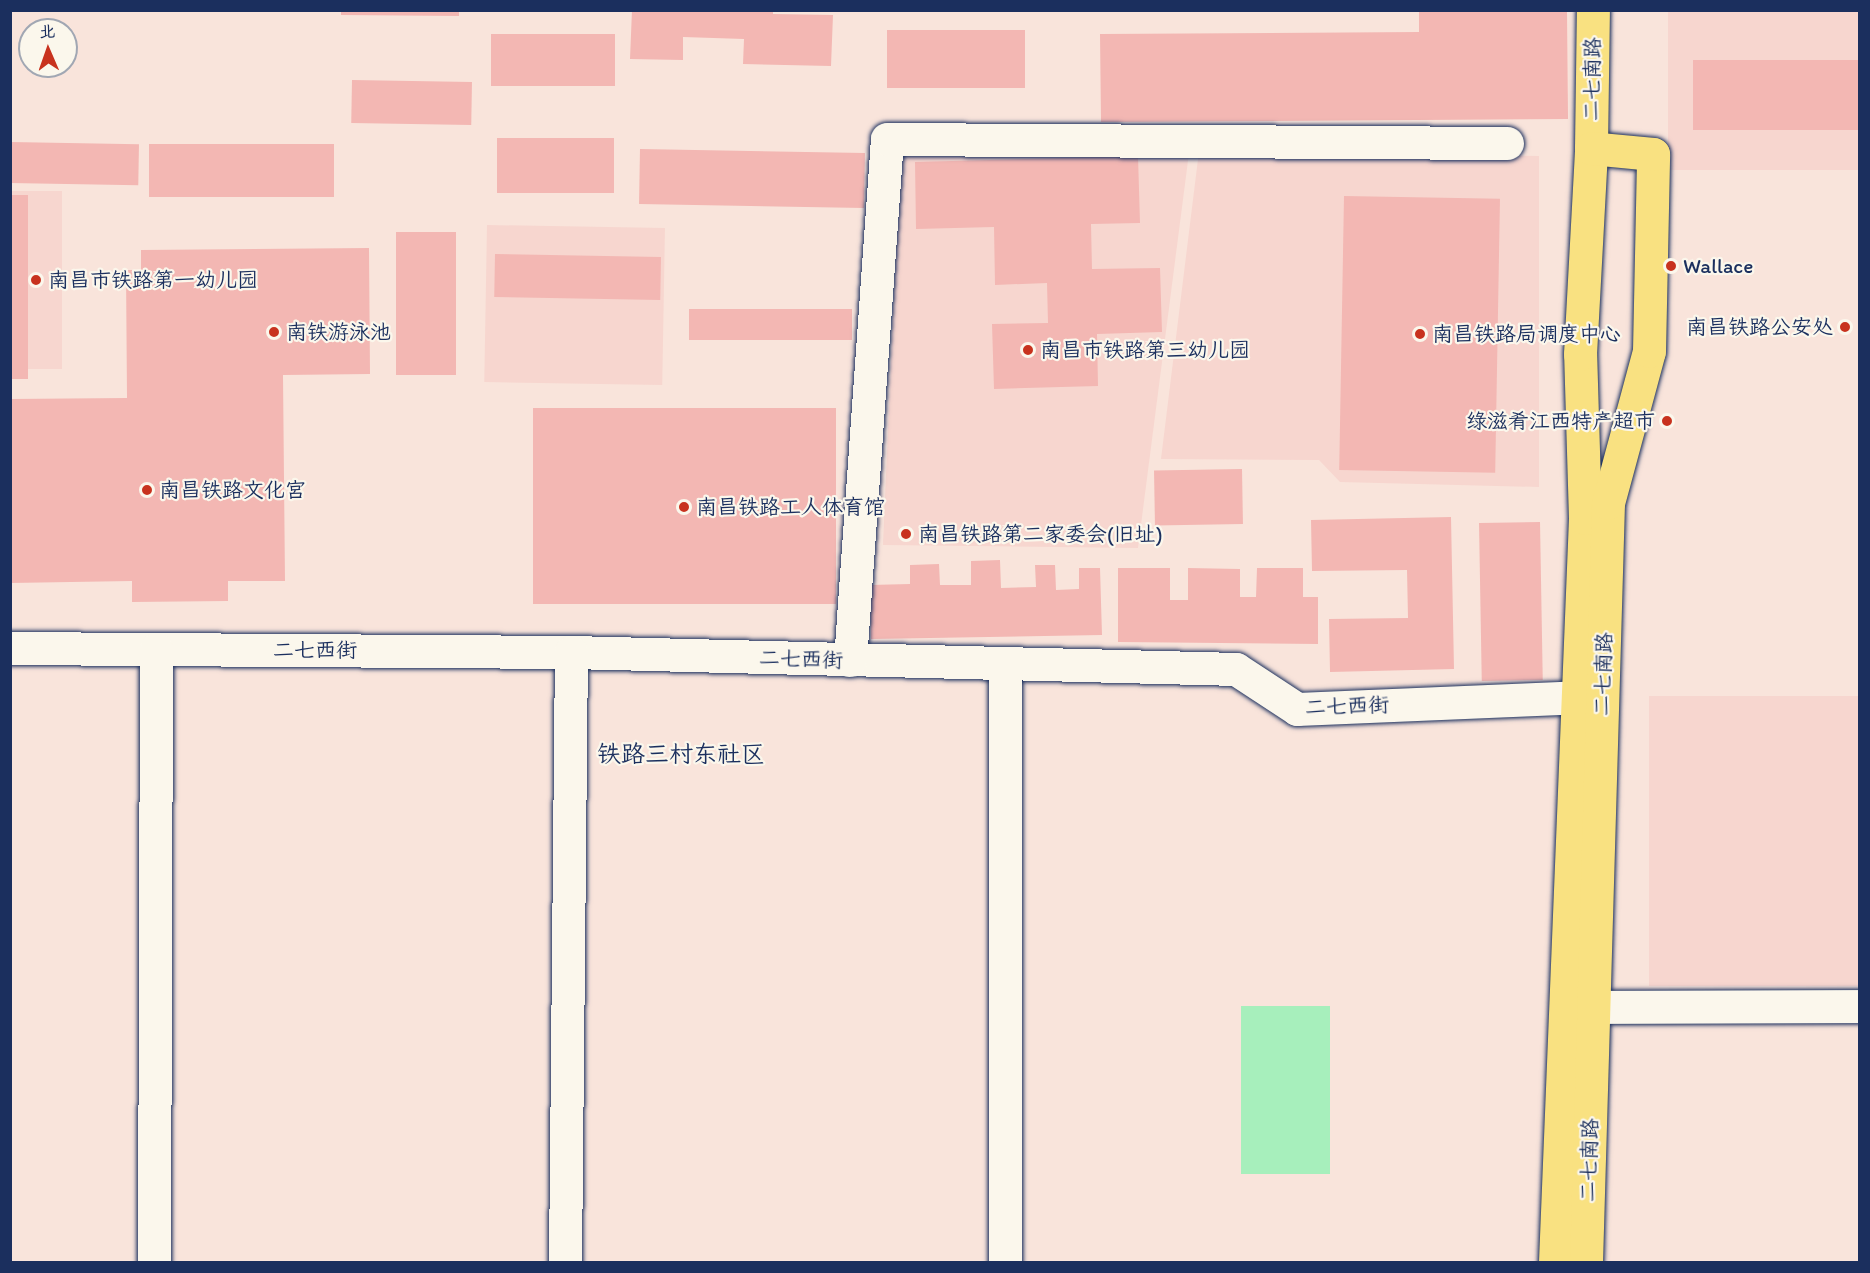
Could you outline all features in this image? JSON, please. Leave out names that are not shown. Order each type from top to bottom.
[{"type":"main road","name":"二七南路","points":[[1555,1263],[1586,518],[1580,354],[1591,148],[1593,10]]},
{"type":"main road","name":"二七南路","points":[[1586,1263],[1608,503],[1649,351],[1653,154],[1591,148]]},
{"type":"street","points":[[850,660],[887,139],[1507,143]]},
{"type":"street","name":"二七西街","points":[[10,648],[571,651],[1005,665],[1236,669],[1297,709],[1578,697]]},
{"type":"street","points":[[154,1263],[156,649]]},
{"type":"street","points":[[565,1263],[571,651]]},
{"type":"street","points":[[1005,665],[1005,1263]]},
{"type":"street","points":[[1593,1006],[1860,1006]]},
{"type":"shaded area","points":[[1668,11],[1859,11],[1859,170],[1668,170]]},
{"type":"shaded area","points":[[1199,151],[1539,156],[1539,487],[1340,482],[1319,460],[1161,459]]},
{"type":"shaded area","name":"南昌市铁路第三幼儿园","points":[[1189,153],[1138,548],[883,545],[900,155]]},
{"type":"shaded area","name":"南昌市铁路第一幼儿园","points":[[11,191],[62,191],[62,369],[11,369]]},
{"type":"shaded area","points":[[487,225],[665,228],[662,385],[484,382]]},
{"type":"shaded area","points":[[1649,696],[1859,696],[1859,986],[1649,986]]},
{"type":"green space","points":[[1241,1006],[1330,1006],[1330,1174],[1241,1174]]},
{"type":"building","points":[[341,10],[459,10],[459,16],[341,15]]},
{"type":"building","points":[[632,10],[773,10],[773,14],[833,15],[831,66],[743,64],[744,39],[683,37],[683,60],[630,59]]},
{"type":"building","points":[[1419,10],[1567,10],[1568,119],[1101,122],[1100,34],[1419,32]]},
{"type":"building","points":[[887,30],[1025,30],[1025,88],[887,88]]},
{"type":"building","points":[[491,34],[615,34],[615,86],[491,86]]},
{"type":"building","points":[[1693,60],[1860,60],[1860,130],[1693,130]]},
{"type":"building","points":[[352,80],[472,82],[471,125],[351,123]]},
{"type":"building","points":[[497,138],[614,138],[614,193],[497,193]]},
{"type":"building","points":[[10,142],[139,144],[138,185],[10,183]]},
{"type":"building","points":[[149,144],[334,144],[334,197],[149,197]]},
{"type":"building","points":[[640,149],[865,153],[864,208],[639,204]]},
{"type":"building","points":[[1138,156],[1140,223],[1091,224],[1092,269],[1160,268],[1162,332],[1097,334],[1098,386],[994,389],[992,324],[1048,323],[1047,283],[995,285],[994,227],[916,229],[915,162]]},
{"type":"building","points":[[10,195],[28,195],[28,379],[10,379]]},
{"type":"building","name":"南昌铁路局调度中心","points":[[1344,196],[1500,199],[1495,473],[1339,470]]},
{"type":"building","points":[[396,232],[456,232],[456,375],[396,375]]},
{"type":"building","name":"南昌铁路文化宫","points":[[369,248],[370,374],[283,375],[285,581],[228,581],[228,601],[132,602],[132,581],[10,583],[10,399],[127,398],[126,270],[141,270],[141,250]]},
{"type":"building","points":[[495,254],[661,257],[660,300],[494,297]]},
{"type":"building","points":[[689,309],[852,309],[852,340],[689,340]]},
{"type":"building","name":"南昌铁路工人体育馆","points":[[533,408],[836,408],[836,604],[533,604]]},
{"type":"building","points":[[1242,469],[1243,524],[1155,526],[1154,471]]},
{"type":"building","points":[[1451,517],[1454,669],[1330,672],[1329,619],[1408,618],[1407,570],[1312,571],[1311,520]]},
{"type":"building","points":[[1540,522],[1543,680],[1482,681],[1479,523]]},
{"type":"building","points":[[1000,560],[1001,588],[1036,587],[1035,565],[1055,565],[1056,590],[1079,589],[1079,568],[1100,568],[1102,635],[871,639],[870,585],[910,584],[910,565],[939,564],[940,585],[971,585],[971,561]]},
{"type":"building","points":[[1118,568],[1170,568],[1170,600],[1188,600],[1188,568],[1240,569],[1240,597],[1256,597],[1257,568],[1303,568],[1303,597],[1318,597],[1318,644],[1118,642]]},
{"type":"place","name":"Wallace","points":[[1671,266]]},
{"type":"place","name":"南昌市铁路第一幼儿园","points":[[36,280]]},
{"type":"place","name":"南昌铁路公安处","points":[[1845,327]]},
{"type":"place","name":"南铁游泳池","points":[[274,332]]},
{"type":"place","name":"南昌铁路局调度中心","points":[[1420,334]]},
{"type":"place","name":"南昌市铁路第三幼儿园","points":[[1028,350]]},
{"type":"place","name":"绿滋肴江西特产超市","points":[[1667,421]]},
{"type":"place","name":"南昌铁路文化宫","points":[[147,490]]},
{"type":"place","name":"南昌铁路工人体育馆","points":[[684,507]]},
{"type":"place","name":"南昌铁路第二家委会(旧址)","points":[[906,534]]},
{"type":"district","name":"铁路三村东社区","points":[[681,754]]}]
